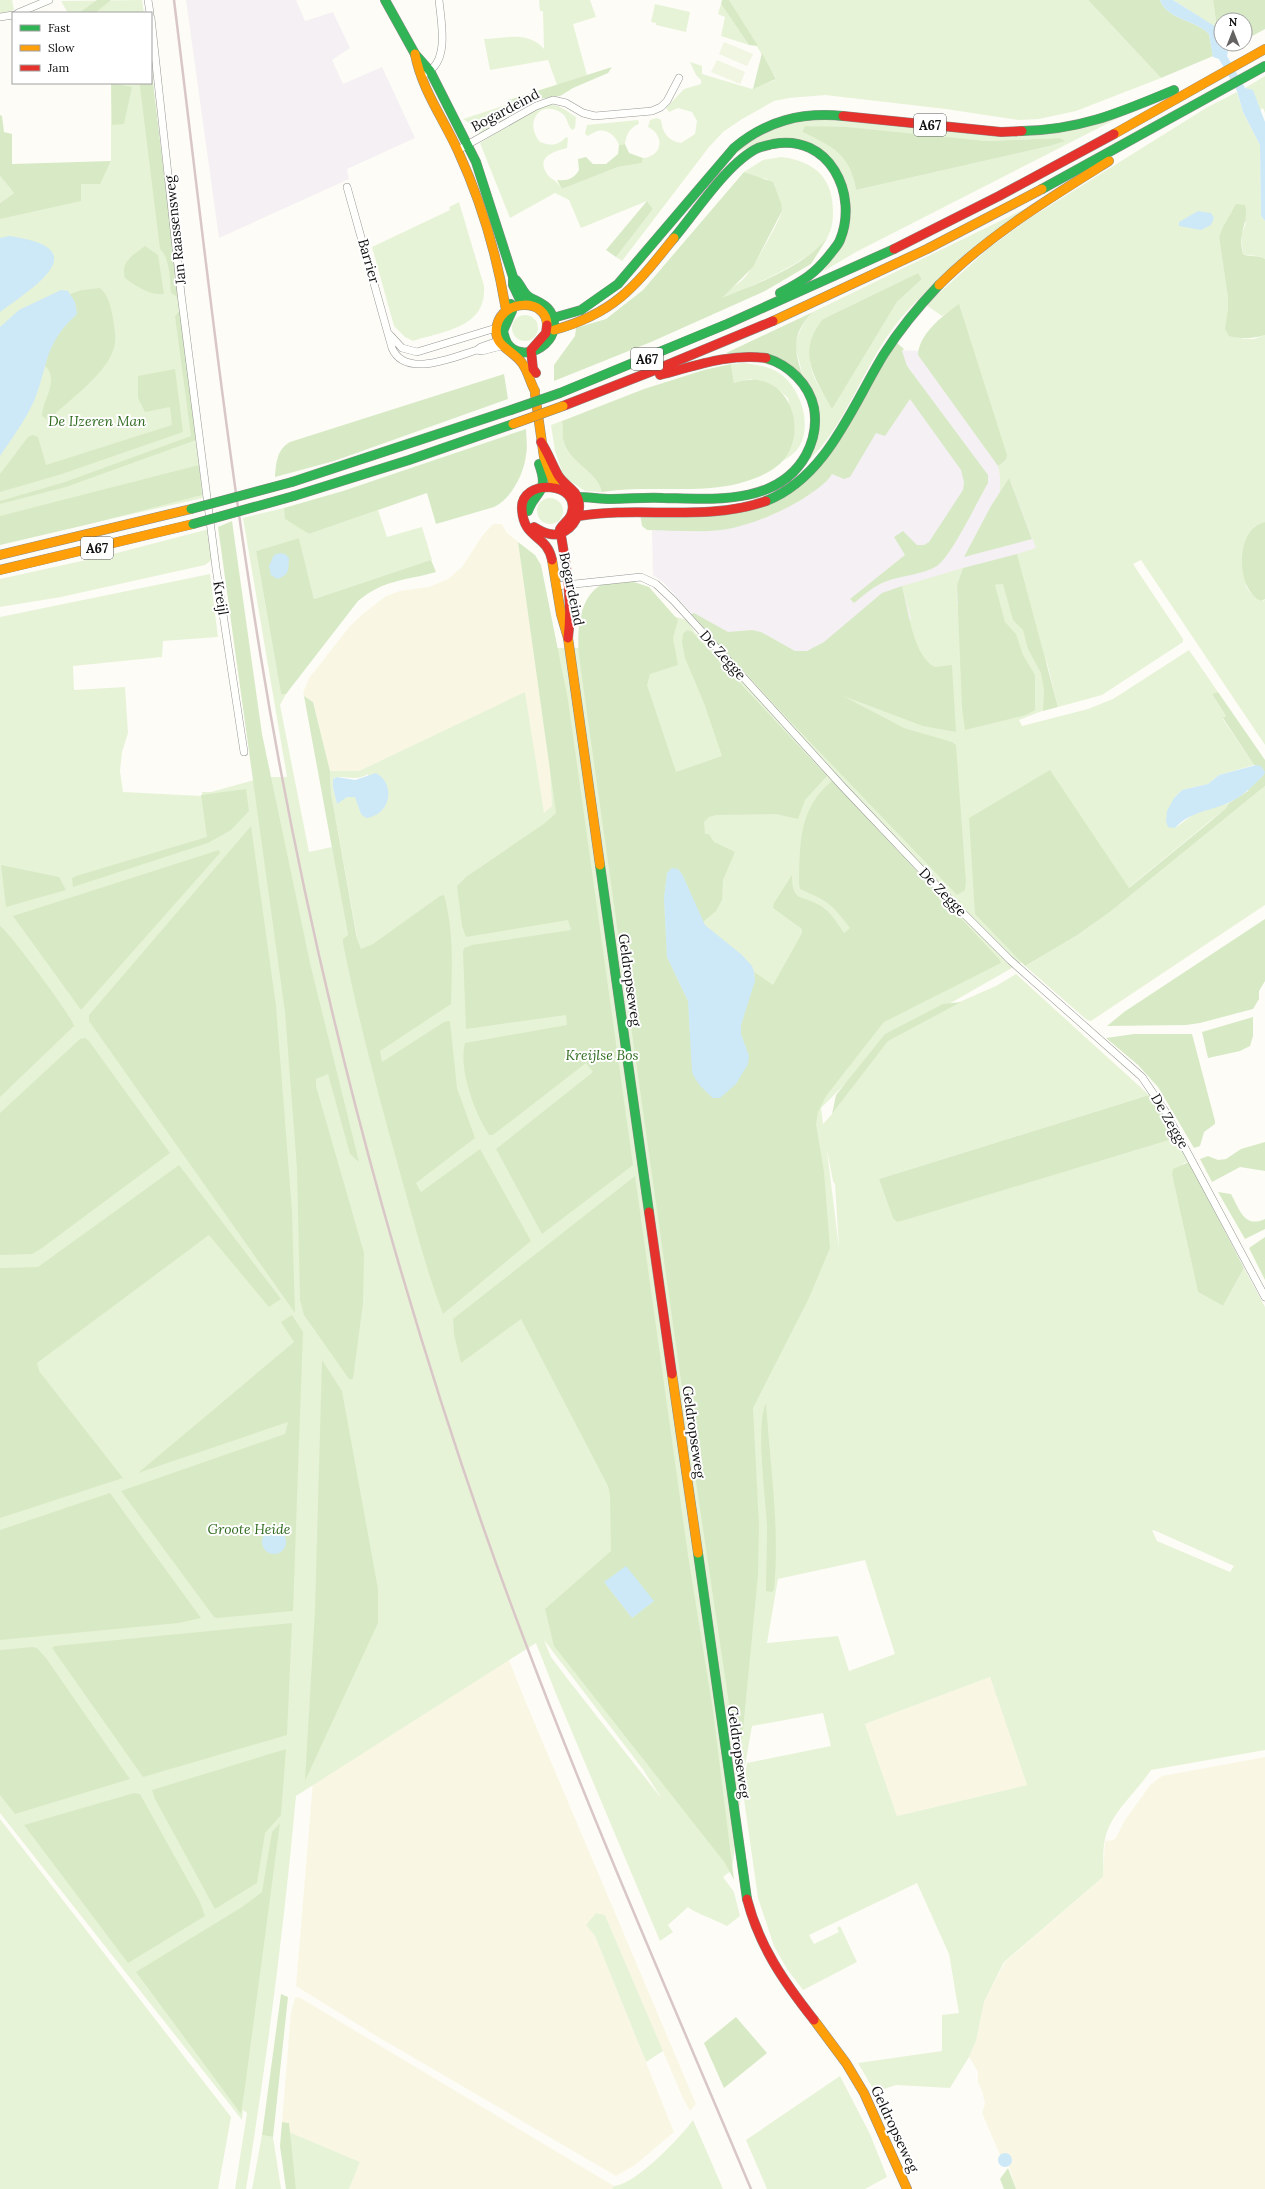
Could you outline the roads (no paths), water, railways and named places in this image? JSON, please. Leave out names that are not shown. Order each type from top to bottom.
[{"type":"main road","name":"Bogardeind","points":[[385,0],[415,54],[430,71],[468,146],[486,191],[513,277],[522,290],[541,302],[550,316]]},
{"type":"main road","name":"A67","points":[[0,555],[64,541],[292,482],[560,393],[733,323],[809,288],[998,196],[1265,49]]},
{"type":"main road","name":"Bogardeind","points":[[415,54],[416,63],[421,76],[458,150],[475,192],[502,279],[506,284],[509,308]]},
{"type":"main road","name":"A67","points":[[0,570],[193,524],[294,496],[409,460],[617,386],[715,346],[927,249],[1265,66]]},
{"type":"main road","name":"A67","points":[[550,316],[587,305],[618,284],[734,148],[756,131],[774,123],[794,117],[821,114],[1002,132],[1050,130],[1106,118],[1224,72]]},
{"type":"main road","name":"A67","points":[[579,516],[636,511],[728,511],[752,506],[785,491],[807,475],[826,454],[888,346],[919,307],[950,275],[993,236],[1116,157],[1142,133]]},
{"type":"main road","name":"A67","points":[[554,330],[572,326],[598,315],[629,292],[743,155],[754,148],[771,143],[785,142],[802,145],[818,152],[830,162],[841,177],[848,204],[846,222],[840,240],[831,256],[818,270],[733,323]]},
{"type":"main road","name":"Bogardeind","points":[[513,277],[513,285],[522,304]]},
{"type":"main road","points":[[535,391],[519,359],[501,342],[496,328],[500,318],[509,308],[522,304],[535,307],[543,314],[550,316]]},
{"type":"main road","points":[[501,342],[504,326],[511,314],[509,308]]},
{"type":"main road","points":[[501,342],[524,353],[533,351],[548,342],[554,330],[550,316]]},
{"type":"main road","points":[[542,442],[539,464],[540,494],[530,504],[525,517],[541,532],[552,535],[563,533],[573,526],[579,516],[572,489],[558,484],[549,477],[542,442],[535,391],[536,373],[533,369],[532,346],[546,333],[550,316]]},
{"type":"main road","name":"A67","points":[[576,501],[597,496],[600,498],[719,499],[753,493],[778,483],[795,470],[808,454],[815,432],[814,409],[804,385],[788,369],[768,359],[747,356],[729,357],[617,386]]},
{"type":"main road","points":[[540,487],[558,484]]},
{"type":"main road","points":[[563,533],[560,528],[572,514],[576,501]]},
{"type":"main road","name":"Bogardeind","points":[[525,517],[527,529],[544,542],[550,550],[561,614],[568,638]]},
{"type":"main road","name":"Bogardeind","points":[[563,533],[568,554],[566,560],[571,614],[568,638]]},
{"type":"main road","name":"Geldropseweg","points":[[568,638],[747,1900],[758,1935],[772,1960],[813,2021],[846,2063],[875,2113],[907,2189]]},
{"type":"street","points":[[20,12],[49,0]]},
{"type":"street","points":[[148,0],[150,12]]},
{"type":"street","points":[[421,76],[436,66],[440,55],[442,34],[439,0]]},
{"type":"street","points":[[0,16],[12,15]]},
{"type":"street","name":"Jan Raassensweg","points":[[152,27],[181,294],[201,442]]},
{"type":"street","name":"Bogardeind","points":[[458,150],[468,146],[536,106],[553,100],[566,103],[583,113],[595,116],[652,111],[661,107],[667,101],[679,78]]},
{"type":"street","name":"Barrier","points":[[347,187],[390,335],[392,348],[397,356],[404,362],[419,365],[477,350],[481,347],[501,342]]},
{"type":"street","points":[[390,335],[402,348],[417,352],[496,328]]},
{"type":"street","name":"Kreijl","points":[[201,442],[216,568],[244,752]]},
{"type":"street","name":"De Zegge","points":[[556,586],[637,577],[648,579],[656,584],[838,782],[954,904],[1010,960],[1142,1077],[1162,1104],[1265,1297]]},
{"type":"water","points":[[1160,0],[1173,0],[1213,25],[1213,52],[1228,52],[1227,56],[1245,88],[1253,90],[1265,122],[1265,221],[1261,216],[1260,145],[1243,112],[1237,91],[1219,59],[1213,57],[1209,34],[1197,25],[1168,11]]},
{"type":"water","points":[[1198,211],[1211,213],[1214,218],[1211,225],[1201,230],[1179,226],[1179,222]]},
{"type":"water","points":[[9,236],[35,242],[50,249],[54,258],[51,268],[42,279],[0,312],[0,238]]},
{"type":"water","points":[[61,290],[68,291],[75,302],[77,314],[66,325],[52,345],[34,401],[0,456],[0,327],[19,310]]},
{"type":"water","points":[[280,553],[285,554],[289,558],[288,572],[284,576],[277,579],[271,575],[269,566],[274,555]]},
{"type":"water","points":[[1256,765],[1261,766],[1265,772],[1264,775],[1239,797],[1223,805],[1187,818],[1175,828],[1168,827],[1166,821],[1167,811],[1174,798],[1182,790],[1208,784],[1219,775]]},
{"type":"water","points":[[376,773],[386,784],[388,791],[388,798],[381,811],[374,816],[366,818],[361,814],[355,797],[347,797],[337,804],[333,787],[333,779],[337,777],[355,780]]},
{"type":"water","points":[[672,868],[678,869],[682,874],[705,925],[742,955],[752,966],[754,972],[755,981],[741,1025],[741,1034],[749,1056],[748,1064],[736,1084],[720,1098],[713,1098],[707,1093],[698,1083],[692,1072],[688,1001],[667,957],[664,898],[667,873]]},
{"type":"water","points":[[274,1530],[283,1533],[286,1542],[283,1551],[274,1554],[265,1551],[262,1542],[265,1533]]},
{"type":"water","points":[[626,1566],[654,1601],[632,1618],[604,1582]]},
{"type":"water","points":[[1002,2153],[1008,2153],[1012,2157],[1012,2163],[1008,2167],[1002,2167],[998,2163],[998,2157]]},
{"type":"railway","points":[[174,0],[225,411],[261,658],[299,864],[346,1069],[382,1205],[431,1369],[466,1478],[504,1586],[606,1847],[751,2189]]},
{"type":"park label","name":"De IJzeren Man","points":[[97,421]]},
{"type":"park label","name":"Kreijlse Bos","points":[[602,1055]]},
{"type":"park label","name":"Groote Heide","points":[[249,1529]]}]
